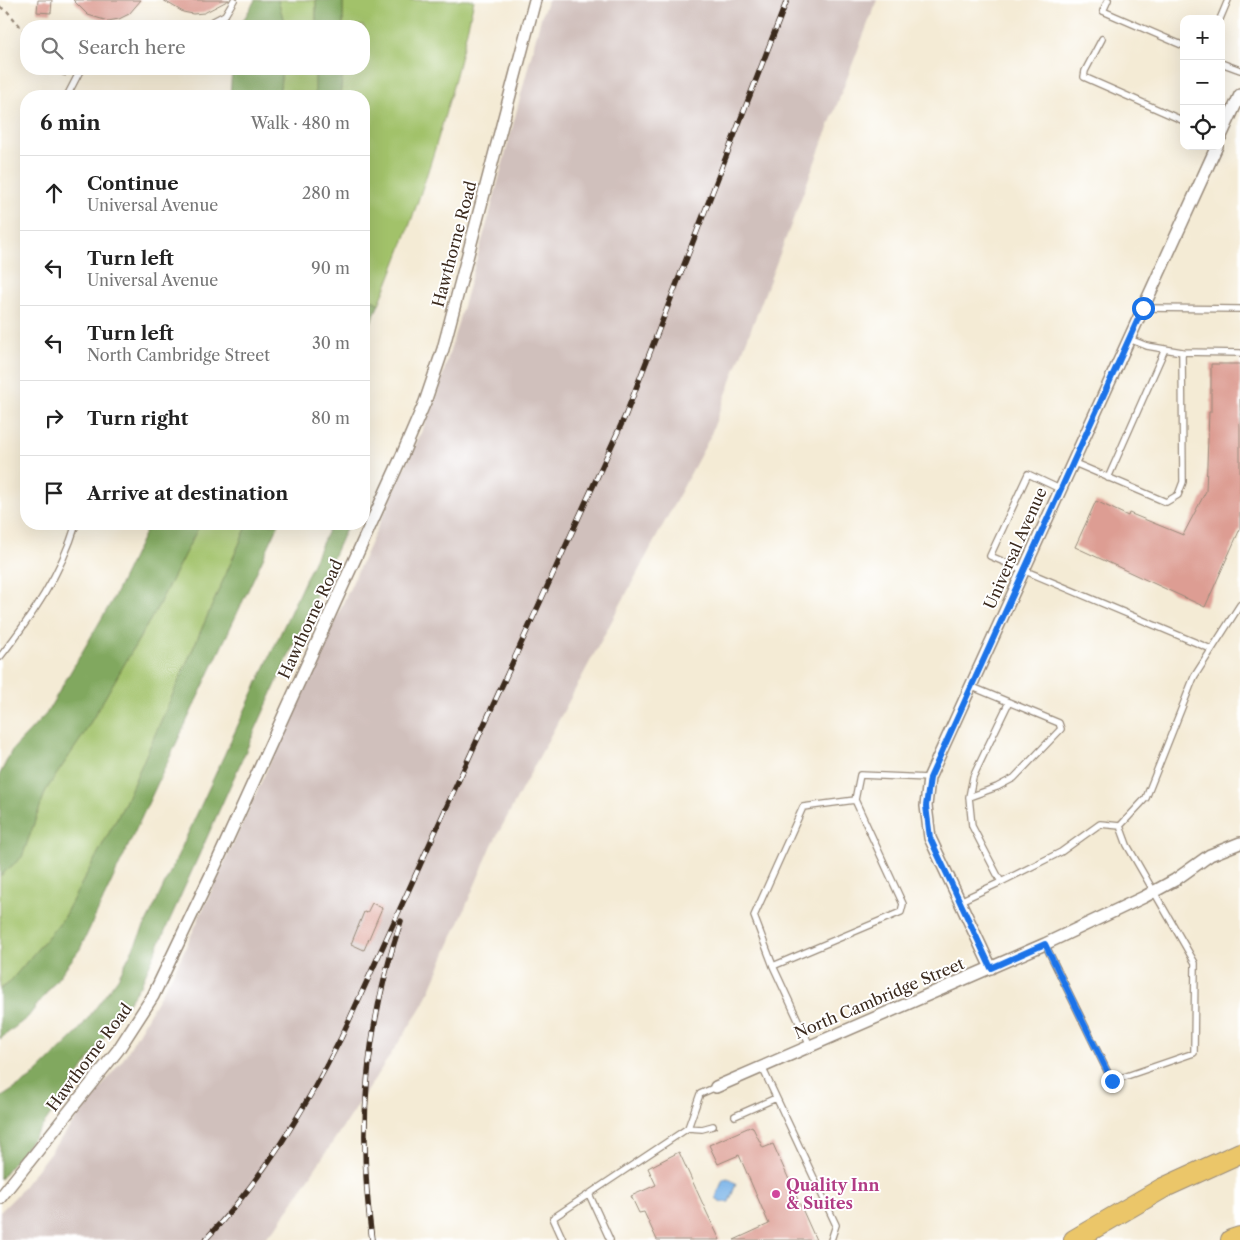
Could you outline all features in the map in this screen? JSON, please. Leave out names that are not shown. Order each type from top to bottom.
[{"type":"highway","points":[[1074,1240],[1163,1188],[1240,1153]]},
{"type":"highway","points":[[1231,1240],[1240,1237]]},
{"type":"street","name":"Hawthorne Road","points":[[370,526],[425,402],[443,349],[535,0]]},
{"type":"street","points":[[1225,127],[1240,95]]},
{"type":"street","name":"Universal Avenue","points":[[991,968],[930,838],[926,806],[930,778],[1214,150]]},
{"type":"street","name":"Hawthorne Road","points":[[0,1198],[118,1050],[153,996],[217,862],[368,530]]},
{"type":"street","name":"North Cambridge Street","points":[[716,1087],[1045,944],[1154,892],[1210,854],[1240,843]]},
{"type":"lane","points":[[215,20],[224,15],[234,0]]},
{"type":"lane","points":[[1108,0],[1103,11],[1180,44]]},
{"type":"lane","points":[[1222,15],[1228,0]]},
{"type":"lane","points":[[1102,39],[1085,71],[1084,77],[1180,119]]},
{"type":"lane","points":[[1225,64],[1240,70]]},
{"type":"lane","points":[[70,90],[75,77]]},
{"type":"lane","points":[[1143,308],[1240,309]]},
{"type":"lane","points":[[1129,339],[1147,346],[1182,352],[1240,353]]},
{"type":"lane","points":[[1108,478],[1164,349]]},
{"type":"lane","points":[[1072,462],[1166,502],[1178,495],[1183,482],[1182,352]]},
{"type":"lane","points":[[1060,489],[1028,474],[990,556],[1211,649]]},
{"type":"lane","points":[[0,657],[31,616],[56,575],[74,530]]},
{"type":"lane","points":[[1120,826],[1146,798],[1194,677],[1240,605]]},
{"type":"lane","points":[[969,797],[998,787],[1014,778],[1061,729],[1059,723],[970,686]]},
{"type":"lane","points":[[1001,882],[972,826],[969,797],[973,777],[1009,702]]},
{"type":"lane","points":[[773,966],[902,912],[902,904],[855,800],[860,774],[930,778]]},
{"type":"lane","points":[[810,1046],[773,966],[754,916],[803,807],[855,800]]},
{"type":"lane","points":[[960,901],[1061,852],[1100,824],[1120,826]]},
{"type":"lane","points":[[1045,944],[1112,1081],[1194,1053],[1195,963],[1126,845],[1120,826]]},
{"type":"lane","points":[[762,1067],[836,1225],[831,1240]]},
{"type":"lane","points":[[564,1240],[553,1218],[688,1128],[700,1094],[716,1087]]},
{"type":"lane","points":[[735,1116],[776,1098]]},
{"type":"lane","points":[[688,1128],[702,1129],[713,1126]]},
{"type":"lane","points":[[589,1194],[610,1240]]},
{"type":"path","points":[[0,7],[7,11],[20,26]]},
{"type":"path","points":[[65,75],[75,77]]},
{"type":"shaded area","points":[[548,0],[877,0],[709,439],[492,845],[424,1004],[276,1228],[262,1240],[0,1240],[0,1212],[15,1197],[124,1058],[177,966],[435,402],[488,220],[542,14]]},
{"type":"green space","points":[[255,0],[278,0],[283,20],[243,20]]},
{"type":"green space","points":[[278,0],[316,0],[316,20],[283,20]]},
{"type":"green space","points":[[316,0],[343,0],[343,20],[316,20]]},
{"type":"green space","points":[[343,0],[474,0],[445,116],[408,230],[379,304],[370,299],[370,90],[341,90],[342,75],[370,75],[370,20],[343,20]]},
{"type":"green space","points":[[232,75],[281,75],[280,90],[230,90]]},
{"type":"green space","points":[[281,75],[315,75],[316,90],[280,90]]},
{"type":"green space","points":[[315,75],[342,75],[341,90],[315,90]]},
{"type":"green space","points":[[370,299],[379,304],[370,324]]},
{"type":"green space","points":[[146,530],[197,530],[157,608],[82,737],[46,790],[22,857],[0,876],[0,774],[12,750],[46,714],[113,599]]},
{"type":"green space","points":[[197,530],[245,530],[124,805],[62,920],[8,984],[0,989],[0,876],[22,857],[46,790],[82,737],[157,608]]},
{"type":"green space","points":[[245,530],[276,530],[80,949],[28,1017],[0,1039],[0,989],[8,984],[62,920],[124,805]]},
{"type":"green space","points":[[328,530],[345,530],[141,984],[45,1123],[0,1179],[0,1098],[30,1079],[76,1034],[118,978],[153,909]]},
{"type":"water","points":[[728,1178],[736,1184],[729,1202],[721,1202],[716,1198],[723,1179]]},
{"type":"building","points":[[38,0],[52,0],[51,13],[37,12]]},
{"type":"building","points":[[73,0],[141,0],[129,14],[119,19],[105,20],[88,15]]},
{"type":"building","points":[[163,0],[229,0],[204,13],[193,14],[183,12]]},
{"type":"building","points":[[1211,364],[1240,364],[1240,529],[1205,607],[1075,547],[1096,501],[1128,516],[1129,513],[1183,535],[1206,491],[1209,412],[1211,412]]},
{"type":"building","points":[[372,903],[382,908],[364,950],[351,944],[364,912],[367,913]]},
{"type":"building","name":"Quality Inn & Suites","points":[[752,1126],[763,1148],[773,1144],[816,1240],[734,1240],[769,1224],[739,1155],[718,1164],[709,1145]]},
{"type":"building","points":[[679,1152],[720,1240],[657,1240],[644,1212],[639,1213],[631,1196],[656,1185],[648,1168]]},
{"type":"railway","points":[[205,1240],[245,1193],[280,1144],[312,1092],[341,1038],[626,414],[787,0]]},
{"type":"railway","points":[[372,1240],[365,1157],[367,1079],[379,1001],[401,921]]},
{"type":"place","name":"Quality Inn & Suites","points":[[776,1194]]},
{"type":"route","points":[[1112,1081],[1045,944],[991,968],[930,838],[926,806],[930,778],[970,686],[1143,308]]}]
